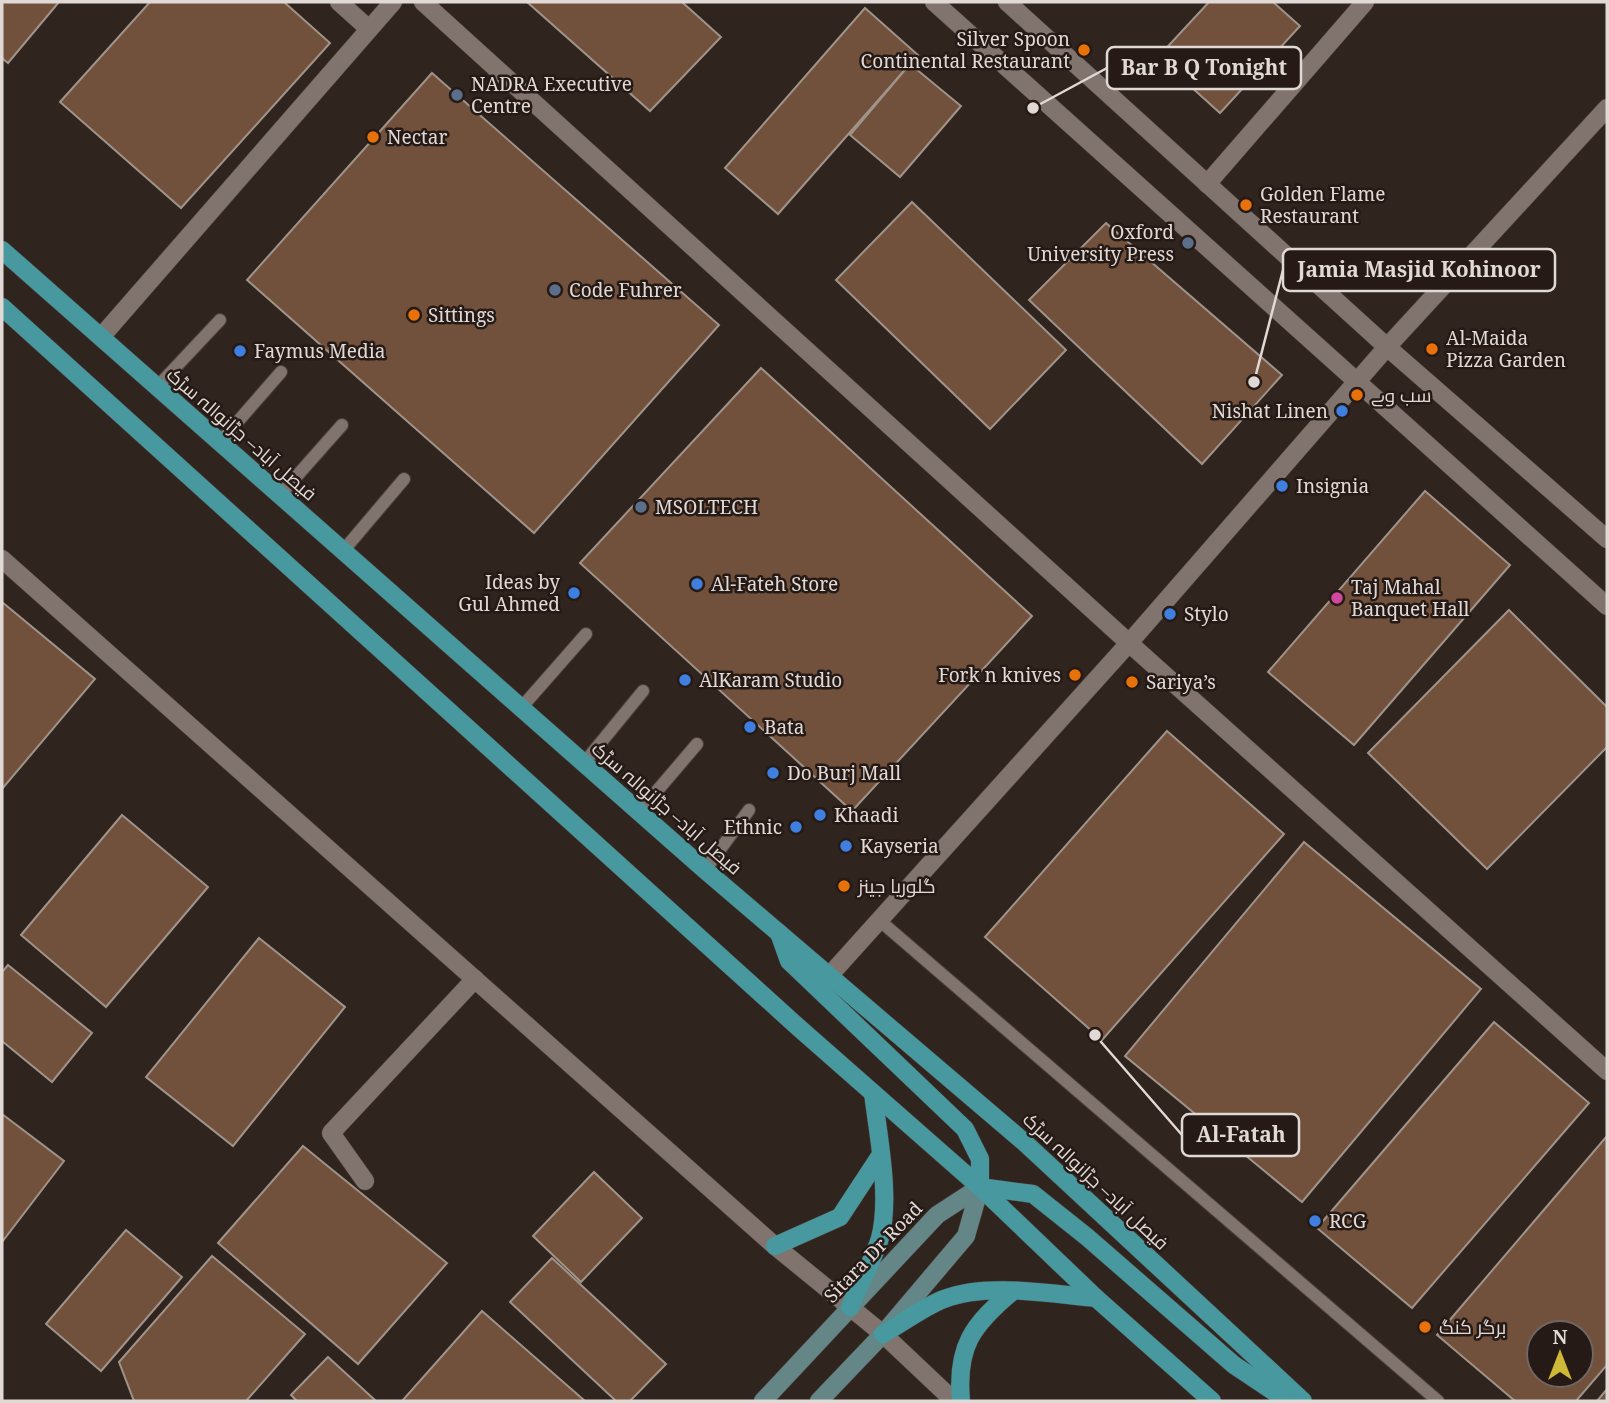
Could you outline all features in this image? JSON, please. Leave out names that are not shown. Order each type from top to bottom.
[{"type":"main road","name":"فیصل آباد– جڑانوالہ سڑک","points":[[2,250],[779,933],[823,982],[1024,1142],[1303,1401]]},
{"type":"main road","points":[[2,307],[980,1187],[1096,1298],[1212,1401]]},
{"type":"main road","points":[[2,325],[24,328]]},
{"type":"main road","points":[[823,982],[965,1129],[980,1159],[980,1187]]},
{"type":"main road","points":[[849,1307],[879,1239],[884,1198],[873,1093]]},
{"type":"main road","points":[[775,1246],[840,1217],[880,1156]]},
{"type":"main road","points":[[980,1187],[1033,1194],[1087,1237],[1234,1365],[1288,1401]]},
{"type":"main road","points":[[883,1334],[945,1298],[979,1291],[1096,1298]]},
{"type":"main road","points":[[961,1401],[961,1357],[971,1334],[993,1308],[1013,1291]]},
{"type":"street","points":[[339,2],[369,29]]},
{"type":"street","points":[[101,337],[393,2]]},
{"type":"street","points":[[423,2],[1129,643],[1607,1071]]},
{"type":"street","points":[[934,2],[1607,606]]},
{"type":"street","points":[[1007,2],[1387,347],[1607,540]]},
{"type":"street","points":[[1208,184],[1365,2]]},
{"type":"street","points":[[823,982],[1129,643],[1387,347],[1607,108]]},
{"type":"street","points":[[2,559],[775,1246],[883,1334],[954,1401]]},
{"type":"street","points":[[365,1181],[331,1133],[475,979]]},
{"type":"street","points":[[819,1401],[883,1334],[966,1236],[980,1187]]},
{"type":"street","name":"Sitara Dr Road","points":[[763,1401],[937,1214],[980,1187]]},
{"type":"lane","points":[[157,387],[220,320]]},
{"type":"lane","points":[[220,442],[281,372]]},
{"type":"lane","points":[[280,495],[342,425]]},
{"type":"lane","points":[[343,551],[404,479]]},
{"type":"lane","points":[[521,708],[586,634]]},
{"type":"lane","points":[[584,763],[643,691]]},
{"type":"lane","points":[[639,812],[698,744]]},
{"type":"lane","points":[[705,870],[749,810]]},
{"type":"lane","points":[[878,920],[1438,1401]]},
{"type":"building","points":[[2,2],[59,2],[8,63],[2,58]]},
{"type":"building","points":[[150,2],[284,2],[330,43],[181,208],[60,102]]},
{"type":"building","points":[[527,2],[682,2],[721,37],[650,111]]},
{"type":"building","points":[[1209,2],[1273,2],[1300,26],[1220,113],[1158,57]]},
{"type":"building","points":[[865,8],[918,55],[778,214],[725,168]]},
{"type":"building","points":[[910,64],[961,106],[900,177],[850,135]]},
{"type":"building","points":[[432,73],[719,325],[534,533],[247,280]]},
{"type":"building","points":[[912,202],[1066,350],[990,429],[836,280]]},
{"type":"building","points":[[1106,223],[1282,375],[1202,464],[1029,300]]},
{"type":"building","points":[[761,368],[1032,616],[852,811],[580,563]]},
{"type":"building","points":[[1425,491],[1510,565],[1354,745],[1268,672]]},
{"type":"building","points":[[2,602],[95,679],[2,789]]},
{"type":"building","points":[[1509,610],[1607,707],[1607,747],[1487,869],[1368,753]]},
{"type":"building","points":[[1167,731],[1284,834],[1102,1040],[985,937]]},
{"type":"building","points":[[122,815],[208,887],[106,1007],[21,935]]},
{"type":"building","points":[[1304,842],[1481,989],[1302,1202],[1125,1056]]},
{"type":"building","points":[[259,938],[345,1007],[233,1146],[146,1077]]},
{"type":"building","points":[[8,965],[92,1033],[52,1082],[2,1041],[2,972]]},
{"type":"building","points":[[1494,1022],[1589,1103],[1412,1308],[1317,1228]]},
{"type":"building","points":[[2,1114],[64,1161],[2,1242]]},
{"type":"building","points":[[1607,1136],[1607,1365],[1595,1379],[1595,1319],[1525,1319],[1525,1389],[1586,1389],[1576,1401],[1515,1401],[1437,1335]]},
{"type":"building","points":[[303,1146],[447,1263],[358,1364],[218,1243]]},
{"type":"building","points":[[594,1172],[642,1218],[581,1282],[533,1236]]},
{"type":"building","points":[[126,1230],[182,1277],[101,1371],[46,1324]]},
{"type":"building","points":[[212,1256],[305,1334],[246,1401],[134,1401],[119,1362]]},
{"type":"building","points":[[552,1258],[666,1364],[630,1401],[616,1401],[510,1302]]},
{"type":"building","points":[[482,1311],[585,1401],[402,1401]]},
{"type":"building","points":[[328,1357],[376,1401],[297,1401],[291,1395]]},
{"type":"building","points":[[1607,1389],[1607,1401],[1597,1401]]},
{"type":"place","name":"Silver Spoon Continental Restaurant","points":[[1084,50]]},
{"type":"place","name":"NADRA Executive Centre","points":[[457,95]]},
{"type":"place","name":"Bar B Q Tonight","points":[[1033,108]]},
{"type":"place","name":"Nectar","points":[[373,137]]},
{"type":"place","name":"Golden Flame Restaurant","points":[[1246,205]]},
{"type":"place","name":"Oxford University Press","points":[[1188,243]]},
{"type":"place","name":"Code Fuhrer","points":[[555,290]]},
{"type":"place","name":"Sittings","points":[[414,315]]},
{"type":"place","name":"Al-Maida Pizza Garden","points":[[1432,349]]},
{"type":"place","name":"Faymus Media","points":[[240,351]]},
{"type":"place","name":"Jamia Masjid Kohinoor","points":[[1254,382]]},
{"type":"place","name":"سب وے","points":[[1357,395]]},
{"type":"place","name":"Nishat Linen","points":[[1342,411]]},
{"type":"place","name":"Insignia","points":[[1282,486]]},
{"type":"place","name":"MSOLTECH","points":[[641,507]]},
{"type":"place","name":"Al-Fateh Store","points":[[697,584]]},
{"type":"place","name":"Ideas by Gul Ahmed","points":[[574,593]]},
{"type":"place","name":"Taj Mahal Banquet Hall","points":[[1337,598]]},
{"type":"place","name":"Stylo","points":[[1170,614]]},
{"type":"place","name":"Fork n knives","points":[[1075,675]]},
{"type":"place","name":"AlKaram Studio","points":[[685,680]]},
{"type":"place","name":"Sariya’s","points":[[1132,682]]},
{"type":"place","name":"Bata","points":[[750,727]]},
{"type":"place","name":"Do Burj Mall","points":[[773,773]]},
{"type":"place","name":"Khaadi","points":[[820,815]]},
{"type":"place","name":"Ethnic","points":[[796,827]]},
{"type":"place","name":"Kayseria","points":[[846,846]]},
{"type":"place","name":"گلوریا جینز","points":[[844,886]]},
{"type":"place","name":"Al-Fatah","points":[[1095,1035]]},
{"type":"place","name":"RCG","points":[[1315,1221]]},
{"type":"place","name":"برگر کنگ","points":[[1425,1327]]}]
